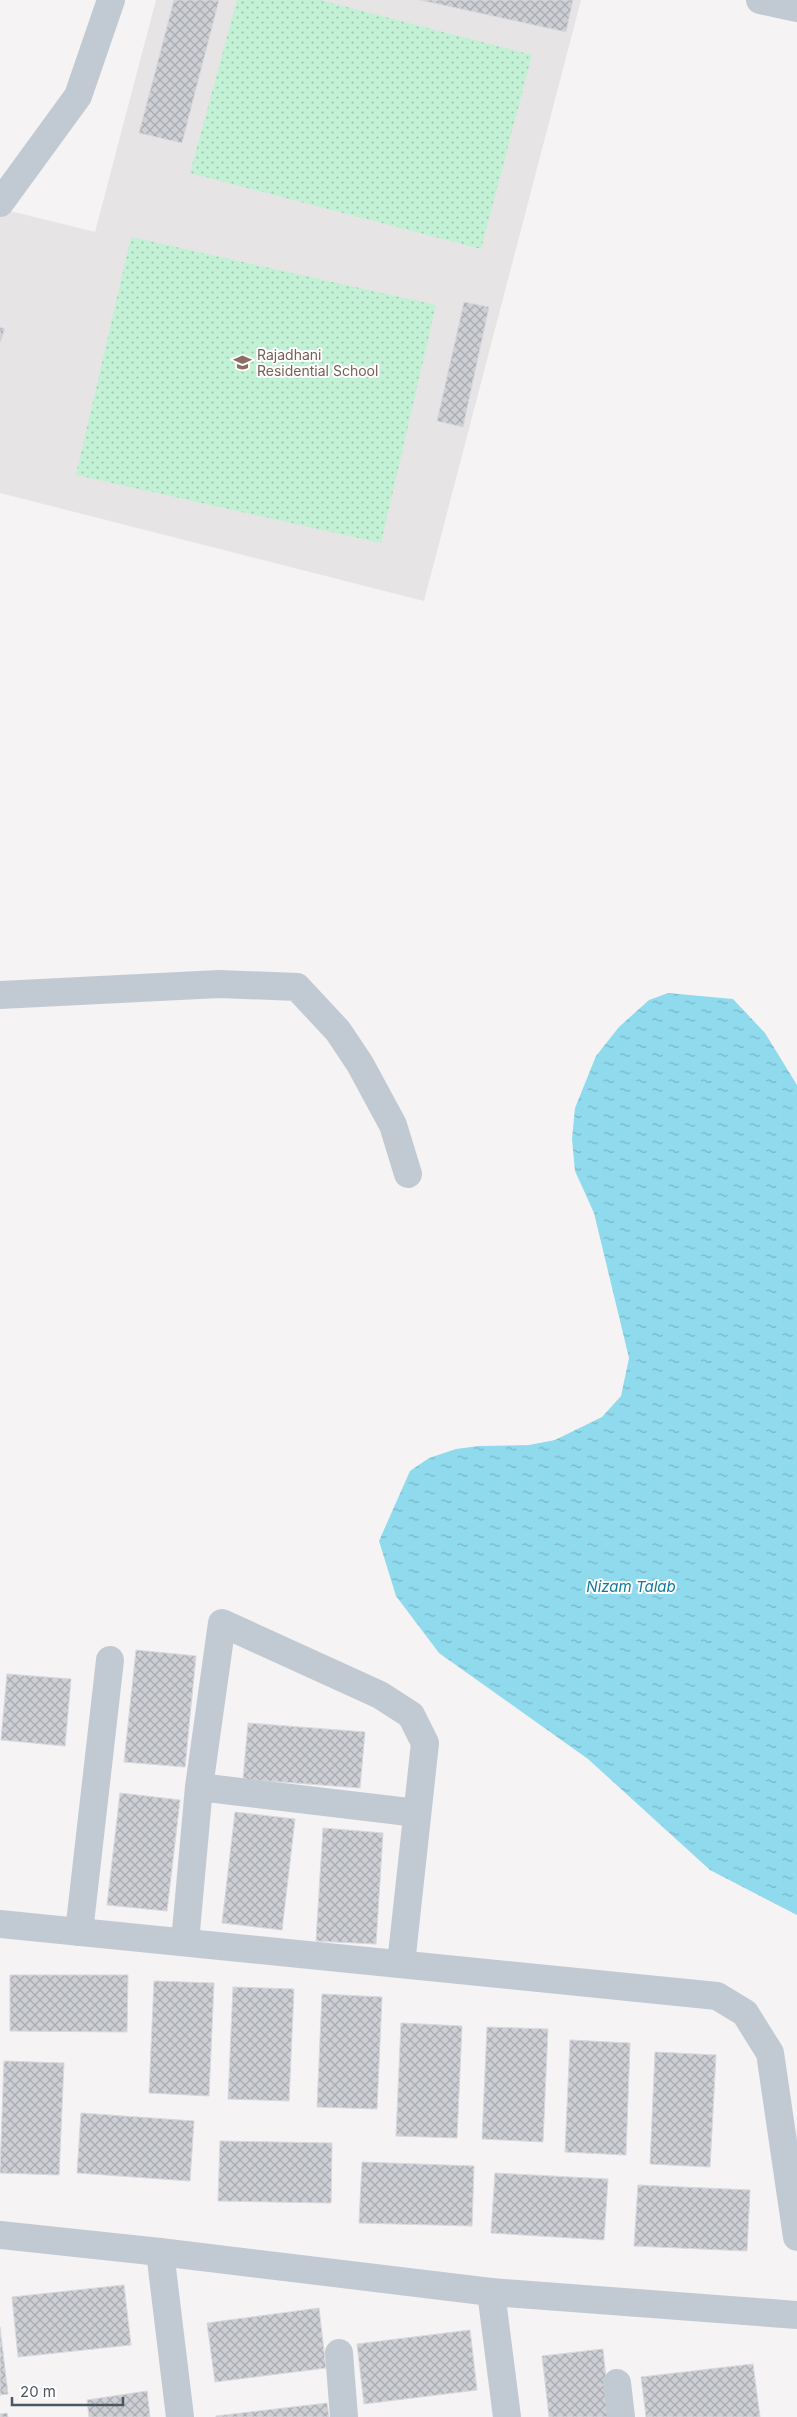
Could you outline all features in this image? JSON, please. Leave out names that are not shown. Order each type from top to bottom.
[{"type":"street","points":[[0,203],[78,96],[111,0]]},
{"type":"street","points":[[760,0],[797,8]]},
{"type":"street","points":[[0,995],[219,984],[297,987],[338,1031],[360,1064],[393,1126],[408,1174]]},
{"type":"street","points":[[185,1942],[199,1787],[222,1623],[380,1695],[411,1714],[425,1743],[401,1964]]},
{"type":"street","points":[[79,1932],[110,1660]]},
{"type":"street","points":[[199,1787],[418,1813]]},
{"type":"street","points":[[0,1924],[718,1996],[745,2013],[770,2053],[797,2237]]},
{"type":"street","points":[[0,2236],[160,2252],[491,2292],[797,2315]]},
{"type":"street","points":[[160,2252],[180,2417]]},
{"type":"street","points":[[491,2292],[507,2417]]},
{"type":"street","points":[[339,2353],[344,2417]]},
{"type":"street","points":[[617,2383],[621,2417]]},
{"type":"shaded area","name":"Rajadhani Residential School","points":[[156,0],[581,0],[424,601],[0,493],[0,211],[2,209],[95,232]]},
{"type":"green space","points":[[237,0],[320,0],[532,55],[481,249],[190,173]]},
{"type":"green space","points":[[131,237],[436,305],[381,543],[76,475]]},
{"type":"water","name":"Nizam Talab","points":[[668,993],[733,999],[765,1033],[797,1085],[797,1915],[710,1870],[588,1759],[439,1653],[396,1596],[379,1541],[410,1471],[429,1458],[456,1449],[479,1446],[529,1445],[555,1440],[602,1417],[621,1396],[629,1358],[594,1213],[575,1171],[572,1139],[575,1108],[596,1056],[619,1027],[649,1000]]},
{"type":"building","points":[[174,0],[219,0],[182,143],[139,133]]},
{"type":"building","points":[[420,0],[573,0],[566,32]]},
{"type":"building","points":[[464,302],[489,307],[463,427],[437,421]]},
{"type":"building","points":[[0,327],[5,329],[0,342]]},
{"type":"building","points":[[136,1650],[196,1656],[185,1767],[124,1762]]},
{"type":"building","points":[[7,1674],[71,1679],[65,1746],[1,1740]]},
{"type":"building","points":[[248,1723],[365,1732],[360,1788],[243,1779]]},
{"type":"building","points":[[120,1793],[180,1800],[167,1911],[107,1905]]},
{"type":"building","points":[[235,1812],[295,1819],[282,1930],[222,1923]]},
{"type":"building","points":[[323,1828],[383,1833],[376,1944],[316,1941]]},
{"type":"building","points":[[10,1975],[128,1975],[127,2032],[10,2031]]},
{"type":"building","points":[[154,1981],[214,1983],[209,2096],[149,2093]]},
{"type":"building","points":[[233,1987],[294,1989],[289,2101],[228,2099]]},
{"type":"building","points":[[322,1994],[382,1997],[377,2109],[317,2107]]},
{"type":"building","points":[[401,2023],[462,2026],[457,2138],[396,2136]]},
{"type":"building","points":[[487,2027],[548,2029],[543,2142],[482,2139]]},
{"type":"building","points":[[570,2040],[630,2043],[626,2155],[565,2152]]},
{"type":"building","points":[[655,2052],[716,2055],[710,2167],[650,2164]]},
{"type":"building","points":[[4,2061],[64,2063],[59,2175],[0,2173]]},
{"type":"building","points":[[81,2113],[194,2121],[190,2181],[77,2173]]},
{"type":"building","points":[[220,2141],[332,2143],[331,2203],[218,2201]]},
{"type":"building","points":[[362,2162],[474,2166],[472,2226],[359,2223]]},
{"type":"building","points":[[495,2173],[608,2179],[604,2240],[491,2233]]},
{"type":"building","points":[[638,2185],[750,2190],[747,2251],[634,2246]]},
{"type":"building","points":[[124,2285],[131,2345],[18,2357],[12,2297]]},
{"type":"building","points":[[319,2308],[326,2368],[215,2382],[207,2323]]},
{"type":"building","points":[[0,2327],[8,2394],[0,2395]]},
{"type":"building","points":[[470,2330],[477,2390],[364,2404],[357,2344]]},
{"type":"building","points":[[603,2349],[610,2417],[549,2417],[542,2356]]},
{"type":"building","points":[[753,2364],[760,2417],[646,2417],[641,2377]]},
{"type":"building","points":[[147,2391],[150,2417],[89,2417],[87,2400]]},
{"type":"building","points":[[327,2403],[329,2417],[216,2417],[216,2416]]},
{"type":"building","points":[[7,2413],[8,2417],[0,2417],[0,2414]]},
{"type":"place","name":"Rajadhani Residential School","points":[[243,363]]}]
